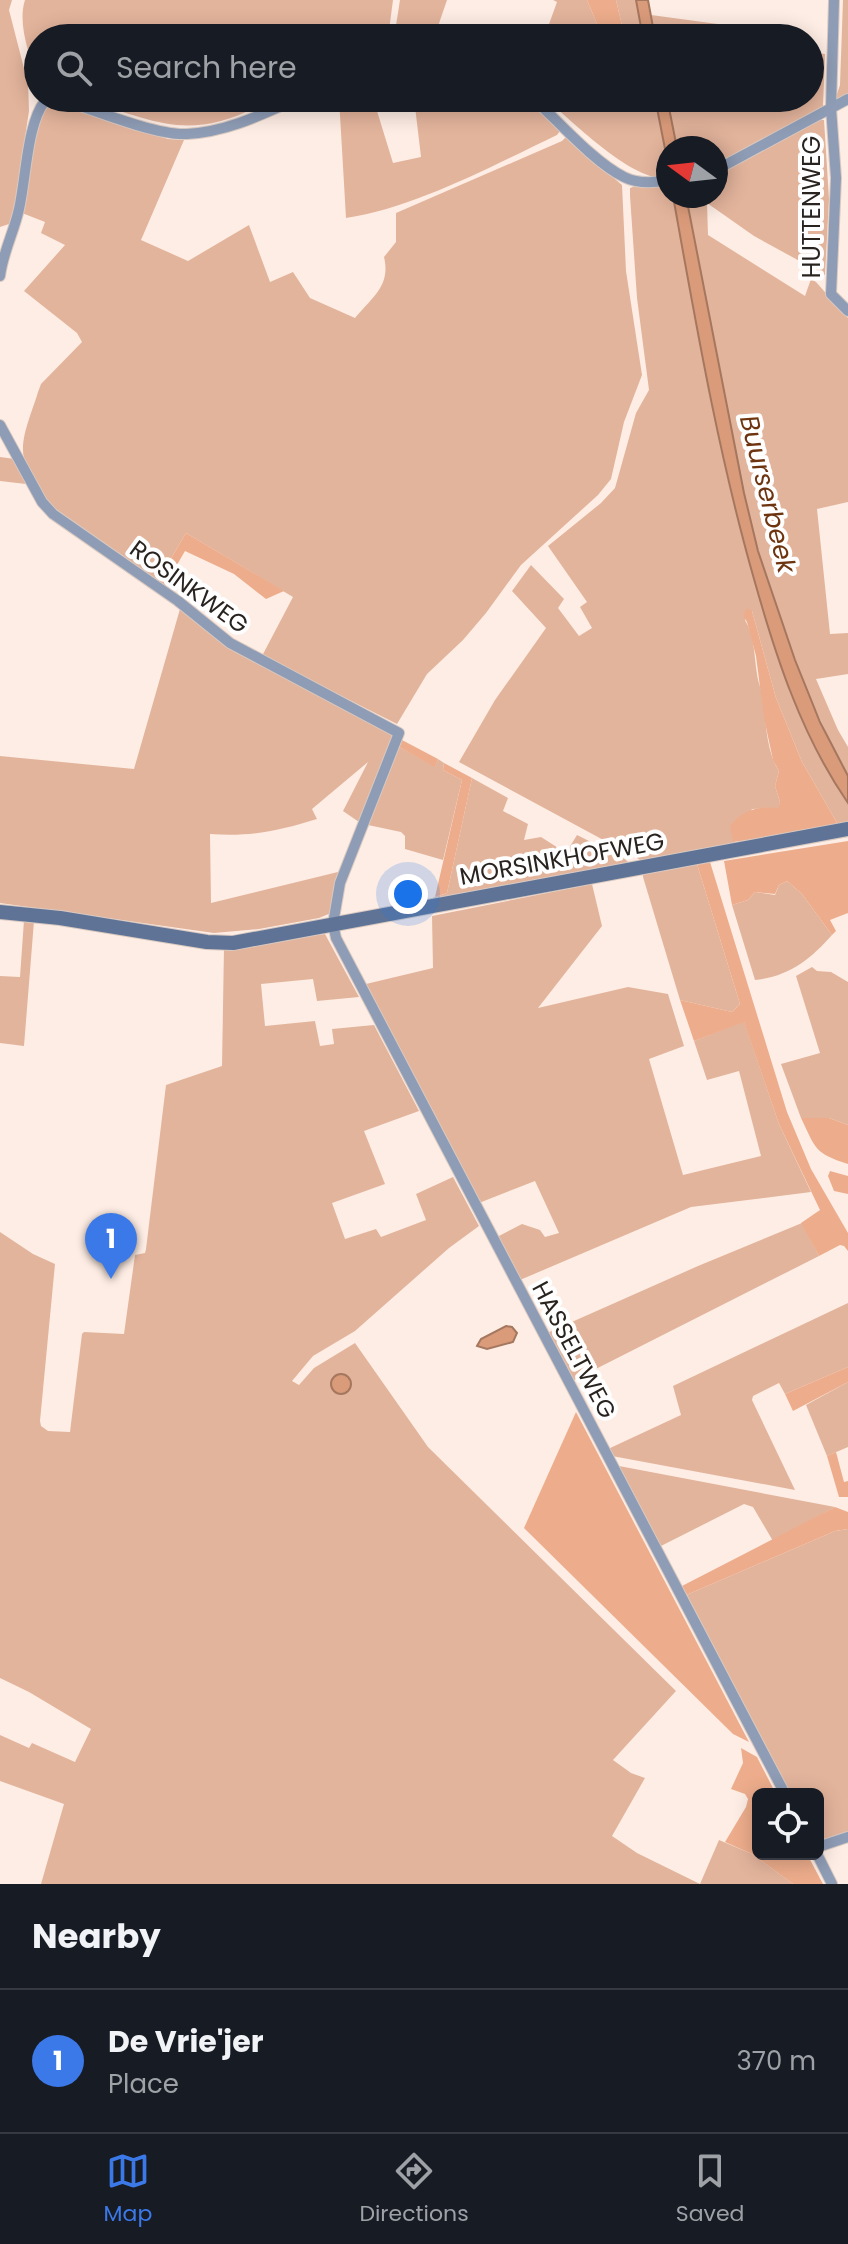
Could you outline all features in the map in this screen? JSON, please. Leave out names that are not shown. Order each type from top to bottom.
[{"type":"street","name":"HUTTENWEG","points":[[834,0],[831,108],[836,178],[831,294],[848,311]]},
{"type":"street","points":[[824,112],[848,99]]},
{"type":"street","points":[[0,276],[3,253],[18,215],[26,180],[37,112]]},
{"type":"street","points":[[100,112],[158,131],[184,135],[235,126],[267,112]]},
{"type":"street","points":[[548,112],[624,177],[656,182]]},
{"type":"street","points":[[728,164],[824,112]]},
{"type":"street","name":"ROSINKWEG","points":[[0,425],[42,502],[53,514],[178,601],[230,643],[399,733],[340,883],[333,924]]},
{"type":"street","name":"MORSINKHOFWEG","points":[[0,912],[233,943],[848,829]]},
{"type":"street","name":"HASSELTWEG","points":[[333,924],[336,938],[489,1234],[782,1788]]},
{"type":"street","points":[[824,1845],[848,1837]]},
{"type":"street","points":[[820,1860],[832,1884]]},
{"type":"shaded area","points":[[0,0],[12,0],[9,10],[24,68],[24,112],[29,112],[12,223],[0,227]]},
{"type":"shaded area","points":[[25,0],[393,0],[390,24],[24,24],[24,34],[23,9]]},
{"type":"shaded area","points":[[400,0],[447,0],[439,24],[396,24]]},
{"type":"shaded area","points":[[553,0],[587,0],[597,24],[549,24],[557,2]]},
{"type":"shaded area","points":[[587,0],[616,0],[622,24],[597,24]]},
{"type":"shaded area","points":[[616,0],[636,0],[640,24],[622,24]]},
{"type":"shaded area","points":[[636,0],[648,0],[652,24],[640,24]]},
{"type":"shaded area","points":[[843,0],[848,0],[848,94],[834,103],[840,85]]},
{"type":"shaded area","points":[[651,15],[717,24],[653,24]]},
{"type":"shaded area","points":[[43,112],[81,112],[168,139],[184,140],[141,240],[188,261],[249,225],[270,282],[293,272],[310,298],[355,318],[382,284],[385,276],[384,257],[396,242],[396,213],[566,137],[622,185],[626,271],[642,375],[624,422],[611,479],[598,495],[521,565],[463,640],[427,674],[397,724],[262,656],[293,597],[186,533],[156,584],[60,514],[32,478],[24,458],[23,442],[38,392],[41,384],[82,342],[77,333],[24,291],[65,245],[41,233],[45,222],[22,213],[27,170]]},
{"type":"shaded area","points":[[125,112],[245,112],[198,125],[156,122]]},
{"type":"shaded area","points":[[340,112],[377,112],[393,163],[421,157],[416,112],[540,112],[560,131],[454,184],[399,205],[346,218]]},
{"type":"shaded area","points":[[561,112],[658,112],[662,136],[656,136],[656,177],[638,171],[603,148]]},
{"type":"shaded area","points":[[658,112],[670,112],[675,136],[662,136]]},
{"type":"shaded area","points":[[670,112],[812,112],[728,158],[728,136],[675,136]]},
{"type":"shaded area","points":[[824,120],[829,199],[825,275],[754,236],[714,208],[728,208],[728,168]]},
{"type":"shaded area","points":[[656,185],[656,208],[675,208],[727,476],[742,537],[790,693],[823,763],[848,803],[848,826],[840,828],[802,762],[776,698],[752,611],[745,620],[752,640],[769,745],[779,771],[775,786],[779,808],[752,809],[734,843],[646,863],[459,762],[495,700],[546,628],[512,591],[531,565],[564,599],[558,608],[579,636],[592,628],[580,607],[587,602],[548,546],[615,488],[636,413],[649,390],[637,298],[630,188]]},
{"type":"shaded area","points":[[675,208],[688,208],[758,551],[795,660],[820,722],[848,776],[848,803],[803,723],[771,637],[741,532],[699,340]]},
{"type":"shaded area","points":[[688,208],[707,208],[708,235],[805,296],[811,279],[816,282],[848,318],[848,502],[817,509],[830,634],[848,633],[848,674],[816,679],[848,747],[848,776],[797,665],[776,608],[747,506]]},
{"type":"shaded area","points":[[0,457],[15,459],[26,484],[0,481]]},
{"type":"shaded area","points":[[186,533],[284,591],[266,599],[234,574],[185,551],[163,589],[156,584]]},
{"type":"shaded area","points":[[747,608],[752,611],[776,698],[802,762],[840,828],[733,842],[730,826],[740,816],[757,809],[778,808],[780,802],[775,786],[779,771],[773,760],[764,718],[756,656],[743,615]]},
{"type":"shaded area","points":[[180,609],[228,647],[393,737],[359,822],[343,811],[368,762],[312,809],[317,819],[264,832],[210,834],[211,903],[342,871],[331,913],[259,929],[214,933],[0,903],[0,756],[134,769]]},
{"type":"shaded area","points":[[402,740],[438,759],[435,767],[399,747]]},
{"type":"shaded area","points":[[399,747],[435,766],[438,759],[444,763],[443,770],[462,780],[443,860],[405,849],[405,836],[401,832],[368,825]]},
{"type":"shaded area","points":[[444,763],[472,778],[447,893],[435,897],[462,780],[443,770]]},
{"type":"shaded area","points":[[472,778],[508,798],[503,811],[528,824],[524,840],[541,837],[566,853],[577,835],[625,859],[632,866],[410,906],[447,893]]},
{"type":"shaded area","points":[[848,841],[848,913],[830,920],[836,931],[832,935],[802,894],[787,881],[779,885],[775,894],[755,892],[748,900],[732,905],[724,861]]},
{"type":"shaded area","points":[[710,862],[787,1112],[811,1169],[848,1233],[848,1251],[840,1245],[819,1256],[801,1223],[820,1210],[779,1124],[744,1022],[694,1041],[680,1000],[732,1012],[740,1004],[697,864]]},
{"type":"shaded area","points":[[697,864],[740,1004],[732,1012],[680,1000],[643,877],[643,874]]},
{"type":"shaded area","points":[[787,881],[802,894],[832,935],[816,952],[788,971],[755,980],[732,905],[748,900],[755,892],[775,895],[779,885]]},
{"type":"shaded area","points":[[592,884],[602,926],[538,1008],[628,987],[668,994],[684,1046],[649,1059],[683,1175],[761,1156],[739,1071],[707,1080],[694,1041],[744,1021],[779,1124],[811,1192],[691,1207],[520,1280],[497,1237],[522,1224],[540,1230],[545,1237],[559,1233],[535,1181],[479,1203],[366,984],[433,968],[432,916]]},
{"type":"shaded area","points":[[24,920],[34,921],[24,1046],[0,1043],[0,976],[20,977]]},
{"type":"shaded area","points":[[325,934],[359,997],[317,1001],[313,979],[261,984],[265,1026],[315,1021],[320,1046],[334,1044],[332,1029],[374,1025],[419,1111],[364,1131],[385,1184],[332,1203],[345,1239],[376,1229],[381,1237],[426,1220],[416,1194],[453,1177],[479,1226],[449,1248],[355,1331],[313,1356],[292,1381],[299,1385],[314,1368],[355,1343],[428,1447],[676,1691],[613,1760],[631,1773],[645,1778],[612,1836],[637,1853],[700,1884],[41,1884],[64,1804],[0,1781],[0,1735],[29,1748],[32,1743],[75,1762],[91,1729],[0,1678],[0,1232],[33,1254],[55,1264],[40,1421],[48,1431],[70,1432],[82,1334],[124,1334],[135,1255],[145,1253],[146,1249],[166,1085],[222,1066],[224,947]]},
{"type":"shaded area","points":[[812,967],[817,971],[831,972],[848,982],[848,1125],[829,1118],[801,1118],[781,1064],[820,1053],[796,976]]},
{"type":"shaded area","points":[[801,1118],[829,1118],[848,1125],[848,1164],[822,1153]]},
{"type":"shaded area","points":[[830,1171],[848,1176],[848,1194],[834,1191],[828,1176]]},
{"type":"shaded area","points":[[802,1223],[819,1256],[572,1381],[547,1333]]},
{"type":"shaded area","points":[[848,1303],[848,1367],[785,1394],[779,1383],[753,1396],[752,1400],[795,1490],[612,1456],[608,1449],[681,1415],[673,1386]]},
{"type":"shaded area","points":[[506,1326],[517,1333],[513,1342],[487,1349],[477,1346],[481,1339]]},
{"type":"shaded area","points":[[848,1367],[848,1382],[793,1411],[785,1394]]},
{"type":"shaded area","points":[[341,1374],[348,1377],[351,1384],[348,1391],[341,1394],[334,1391],[331,1384],[334,1377]]},
{"type":"shaded area","points":[[848,1382],[848,1447],[827,1456],[806,1405]]},
{"type":"shaded area","points":[[576,1412],[749,1742],[733,1734],[524,1528]]},
{"type":"shaded area","points":[[836,1452],[844,1482],[848,1481],[848,1497],[839,1497],[827,1456]]},
{"type":"shaded area","points":[[619,1466],[835,1507],[773,1541],[753,1507],[744,1504],[659,1547]]},
{"type":"shaded area","points":[[835,1507],[848,1512],[848,1529],[835,1531],[684,1596],[680,1587]]},
{"type":"shaded area","points":[[848,1529],[848,1832],[824,1839],[824,1788],[788,1788],[684,1596],[835,1531]]},
{"type":"shaded area","points":[[741,1748],[757,1757],[773,1788],[752,1788],[752,1854],[725,1842],[748,1799],[745,1794],[731,1789],[743,1763]]},
{"type":"shaded area","points":[[719,1840],[752,1854],[752,1860],[760,1860],[793,1884],[700,1884]]},
{"type":"shaded area","points":[[760,1860],[810,1860],[823,1884],[793,1884]]},
{"type":"place","name":"De Vrie'jer","points":[[111,1279]]},
{"type":"water label","name":"Buurserbeek","points":[[768,494]]}]
